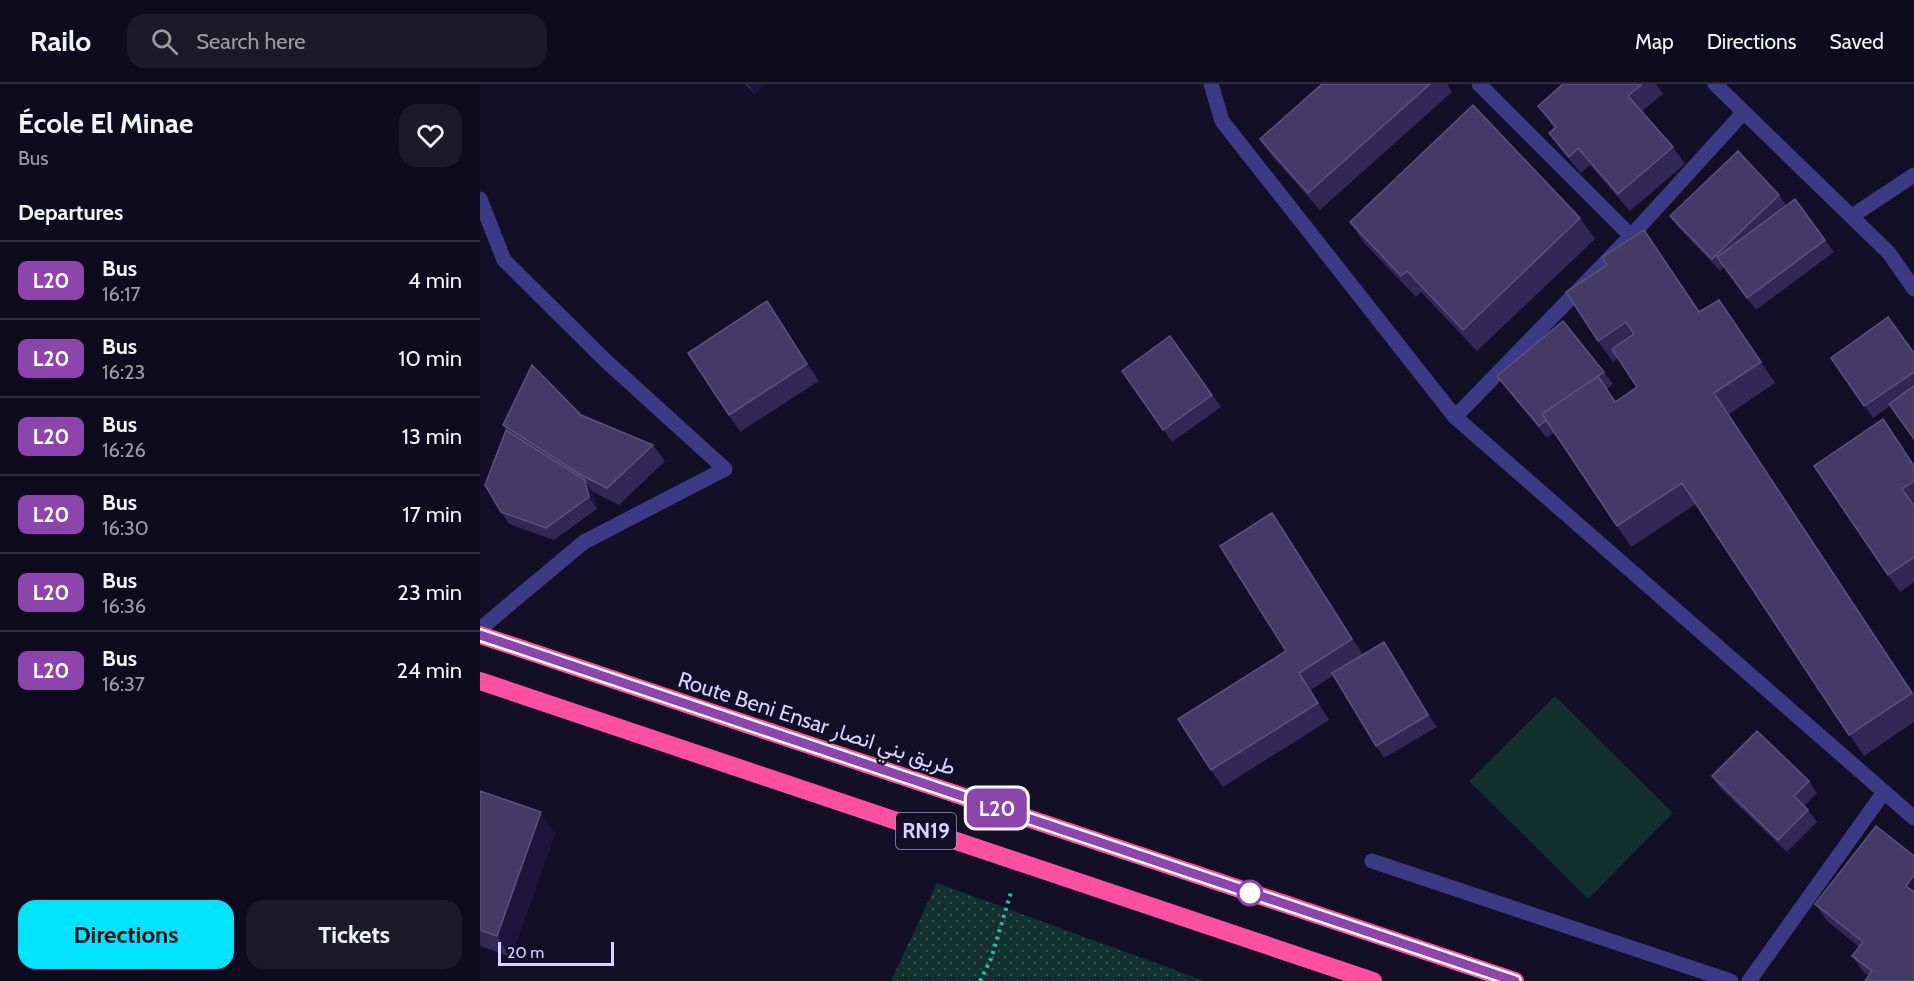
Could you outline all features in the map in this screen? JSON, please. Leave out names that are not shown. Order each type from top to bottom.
[{"type":"highway","name":"Route Beni Ensar طريق بني انصار","points":[[480,635],[1515,981]]},
{"type":"highway","name":"RN19","points":[[480,681],[1373,981]]},
{"type":"street","points":[[1211,84],[1222,121],[1455,417],[1914,818]]},
{"type":"street","points":[[1479,84],[1631,236]]},
{"type":"street","points":[[1714,84],[1889,253],[1914,289]]},
{"type":"street","points":[[1455,417],[1631,236],[1744,112]]},
{"type":"street","points":[[1852,216],[1914,175]]},
{"type":"street","points":[[480,199],[504,260],[606,361],[725,469],[584,542],[480,629]]},
{"type":"street","points":[[1749,981],[1884,792]]},
{"type":"street","points":[[1372,861],[1731,981]]},
{"type":"path","points":[[980,981],[991,959],[1020,863]]},
{"type":"green space","points":[[1555,696],[1673,813],[1588,899],[1469,781]]},
{"type":"green space","points":[[937,883],[1205,981],[891,981]]},
{"type":"building","points":[[1322,84],[1430,84],[1308,193],[1260,139]]},
{"type":"building","points":[[1563,84],[1642,84],[1628,96],[1673,147],[1618,194],[1578,148],[1569,157],[1549,133],[1556,127],[1538,106]]},
{"type":"building","points":[[1473,105],[1580,218],[1463,330],[1407,271],[1401,276],[1350,222]]},
{"type":"building","points":[[1738,151],[1779,195],[1712,259],[1670,216]]},
{"type":"building","points":[[1795,199],[1825,240],[1747,298],[1717,257]]},
{"type":"building","points":[[1644,230],[1699,312],[1719,300],[1761,362],[1714,393],[1912,693],[1849,735],[1682,483],[1617,526],[1542,414],[1598,376],[1615,402],[1637,387],[1612,349],[1634,334],[1626,322],[1598,341],[1566,292],[1607,265],[1602,257]]},
{"type":"building","points":[[767,301],[807,364],[729,415],[688,353]]},
{"type":"building","points":[[1888,317],[1914,353],[1914,372],[1864,406],[1831,358]]},
{"type":"building","points":[[1563,321],[1604,372],[1542,414],[1546,420],[1539,426],[1497,376]]},
{"type":"building","points":[[1170,336],[1212,395],[1163,430],[1122,371]]},
{"type":"building","points":[[532,365],[581,415],[653,445],[607,488],[581,475],[503,425]]},
{"type":"building","points":[[1914,386],[1914,439],[1889,404]]},
{"type":"building","points":[[1883,419],[1914,466],[1914,481],[1902,489],[1914,506],[1914,557],[1888,575],[1814,466]]},
{"type":"building","points":[[506,430],[585,480],[589,497],[546,528],[501,512],[485,485]]},
{"type":"building","points":[[1272,513],[1352,639],[1299,673],[1318,703],[1211,770],[1178,719],[1286,651],[1220,546]]},
{"type":"building","points":[[1384,642],[1428,715],[1376,746],[1332,673]]},
{"type":"building","points":[[1757,731],[1809,781],[1794,796],[1808,810],[1778,840],[1712,776]]},
{"type":"building","points":[[480,791],[541,812],[497,936],[480,930]]},
{"type":"building","points":[[1876,826],[1914,856],[1914,875],[1906,886],[1914,892],[1914,981],[1865,981],[1872,971],[1852,956],[1863,942],[1815,904]]},
{"type":"bus line","name":"L20","points":[[480,635],[1515,981]]}]
